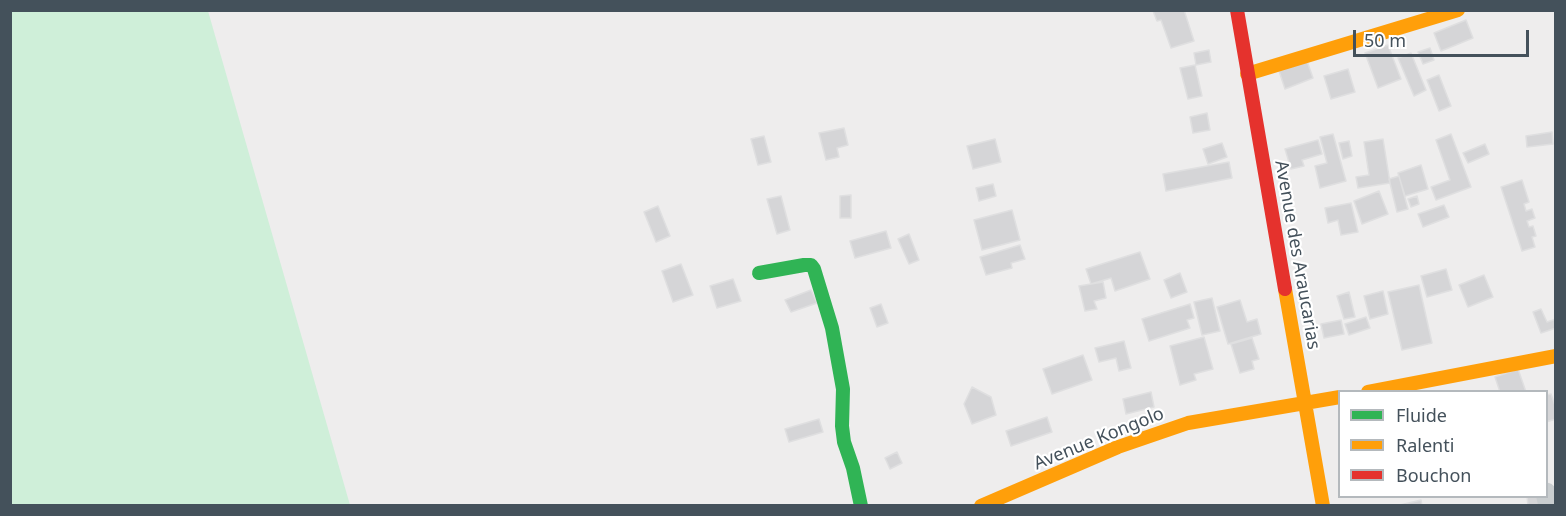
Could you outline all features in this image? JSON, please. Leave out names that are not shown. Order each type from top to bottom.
[{"type":"street","name":"Avenue des Araucarias","points":[[1237,10],[1323,506]]},
{"type":"street","points":[[1247,74],[1458,10]]},
{"type":"street","points":[[759,273],[804,265],[811,265],[814,269],[832,328],[843,389],[844,442],[853,468],[861,506]]},
{"type":"street","points":[[1378,390],[1556,356]]},
{"type":"street","name":"Avenue Kongolo","points":[[981,506],[1152,434],[1188,423],[1338,397]]},
{"type":"green space","points":[[10,11],[208,11],[350,505],[11,505]]},
{"type":"building","points":[[1184,10],[1194,41],[1171,48],[1161,20],[1157,21],[1153,11]]},
{"type":"building","points":[[1466,20],[1473,38],[1441,51],[1434,33]]},
{"type":"building","points":[[1388,45],[1401,79],[1378,88],[1365,53]]},
{"type":"building","points":[[1430,48],[1434,60],[1423,64],[1418,52]]},
{"type":"building","points":[[1209,50],[1211,62],[1196,65],[1194,53]]},
{"type":"building","points":[[1411,53],[1426,90],[1414,96],[1398,58]]},
{"type":"building","points":[[1307,61],[1313,78],[1285,89],[1279,71]]},
{"type":"building","points":[[1195,65],[1202,96],[1188,99],[1180,68]]},
{"type":"building","points":[[1348,69],[1355,92],[1331,99],[1324,76]]},
{"type":"building","points":[[1439,75],[1451,106],[1439,111],[1427,80]]},
{"type":"building","points":[[1207,113],[1210,130],[1193,133],[1190,117]]},
{"type":"building","points":[[844,128],[848,145],[837,148],[839,157],[826,160],[819,133]]},
{"type":"building","points":[[1552,132],[1553,144],[1527,147],[1526,136]]},
{"type":"building","points":[[1333,134],[1346,181],[1320,188],[1315,166],[1327,163],[1320,137]]},
{"type":"building","points":[[1451,134],[1471,187],[1436,200],[1431,187],[1450,180],[1436,140]]},
{"type":"building","points":[[764,136],[771,162],[758,165],[751,139]]},
{"type":"building","points":[[995,139],[1001,162],[973,169],[967,146]]},
{"type":"building","points":[[1383,139],[1390,183],[1358,188],[1356,177],[1369,175],[1364,142]]},
{"type":"building","points":[[1318,140],[1322,154],[1302,160],[1304,166],[1291,169],[1285,149]]},
{"type":"building","points":[[1349,141],[1352,156],[1343,159],[1339,143]]},
{"type":"building","points":[[1222,143],[1227,157],[1208,164],[1203,149]]},
{"type":"building","points":[[1485,144],[1489,154],[1468,163],[1463,153]]},
{"type":"building","points":[[1229,162],[1232,178],[1166,191],[1163,174]]},
{"type":"building","points":[[1421,165],[1428,189],[1405,196],[1398,173]]},
{"type":"building","points":[[1399,176],[1408,209],[1397,212],[1389,179]]},
{"type":"building","points":[[1522,180],[1529,202],[1524,204],[1526,211],[1532,209],[1535,218],[1527,221],[1529,227],[1533,226],[1536,236],[1532,237],[1535,247],[1522,251],[1501,187]]},
{"type":"building","points":[[993,184],[996,196],[979,201],[976,188]]},
{"type":"building","points":[[1379,191],[1388,214],[1362,224],[1354,201]]},
{"type":"building","points":[[851,195],[851,218],[840,218],[840,196]]},
{"type":"building","points":[[781,196],[790,230],[777,234],[767,199]]},
{"type":"building","points":[[1417,196],[1419,204],[1411,207],[1408,199]]},
{"type":"building","points":[[1351,203],[1358,232],[1341,235],[1338,220],[1328,223],[1325,208]]},
{"type":"building","points":[[1444,205],[1449,217],[1423,227],[1418,214]]},
{"type":"building","points":[[658,206],[670,236],[656,242],[644,212]]},
{"type":"building","points":[[1012,210],[1020,240],[982,250],[974,220]]},
{"type":"building","points":[[886,231],[891,248],[855,258],[850,241]]},
{"type":"building","points":[[909,234],[919,260],[909,264],[898,239]]},
{"type":"building","points":[[1020,245],[1025,259],[1011,263],[1012,268],[986,275],[980,257]]},
{"type":"building","points":[[1140,252],[1150,279],[1115,291],[1111,278],[1091,284],[1086,269]]},
{"type":"building","points":[[681,264],[693,295],[673,302],[662,271]]},
{"type":"building","points":[[1446,269],[1452,290],[1427,297],[1421,276]]},
{"type":"building","points":[[1180,273],[1187,292],[1171,298],[1164,280]]},
{"type":"building","points":[[1484,275],[1493,297],[1468,307],[1459,285]]},
{"type":"building","points":[[733,279],[741,301],[717,308],[710,286]]},
{"type":"building","points":[[1103,282],[1106,298],[1094,301],[1097,309],[1085,311],[1079,286]]},
{"type":"building","points":[[1419,285],[1432,343],[1402,350],[1388,292]]},
{"type":"building","points":[[811,290],[817,303],[791,312],[785,300]]},
{"type":"building","points":[[1383,291],[1388,314],[1370,319],[1364,296]]},
{"type":"building","points":[[1349,292],[1355,317],[1344,319],[1337,296]]},
{"type":"building","points":[[1212,298],[1220,331],[1202,335],[1194,302]]},
{"type":"building","points":[[1240,300],[1247,322],[1257,319],[1261,334],[1228,344],[1217,307]]},
{"type":"building","points":[[881,304],[888,323],[877,327],[870,308]]},
{"type":"building","points":[[1190,304],[1194,318],[1187,320],[1190,328],[1149,341],[1142,319]]},
{"type":"building","points":[[1541,309],[1547,322],[1556,319],[1556,328],[1541,333],[1533,312]]},
{"type":"building","points":[[1366,317],[1370,328],[1349,335],[1345,324]]},
{"type":"building","points":[[1341,320],[1344,334],[1324,338],[1321,324]]},
{"type":"building","points":[[1204,337],[1213,369],[1194,374],[1196,380],[1180,385],[1170,346]]},
{"type":"building","points":[[1252,338],[1259,359],[1252,361],[1254,369],[1240,373],[1231,344]]},
{"type":"building","points":[[1124,341],[1131,368],[1119,371],[1116,358],[1099,362],[1095,348]]},
{"type":"building","points":[[1083,355],[1092,380],[1052,394],[1043,369]]},
{"type":"building","points":[[1518,369],[1525,390],[1499,390],[1495,377]]},
{"type":"building","points":[[972,387],[991,397],[996,415],[972,424],[964,404]]},
{"type":"building","points":[[1151,392],[1154,407],[1126,414],[1123,399]]},
{"type":"building","points":[[1551,394],[1556,408],[1556,419],[1548,421],[1548,395]]},
{"type":"building","points":[[1047,417],[1052,432],[1011,446],[1006,431]]},
{"type":"building","points":[[819,419],[823,432],[789,442],[785,429]]},
{"type":"building","points":[[897,452],[902,463],[890,469],[885,458]]},
{"type":"building","points":[[1527,498],[1542,498],[1543,506],[1528,506]]},
{"type":"building","points":[[1421,500],[1422,506],[1396,506]]},
{"type":"traffic: fast","points":[[759,273],[804,265],[811,265],[814,269],[832,328],[843,389],[844,442],[853,468],[861,506]]},
{"type":"traffic: slow","points":[[1247,74],[1458,10]]},
{"type":"traffic: slow","points":[[1285,289],[1323,506]]},
{"type":"traffic: slow","points":[[1378,390],[1556,356]]},
{"type":"traffic: slow","points":[[981,506],[1118,447],[1188,423],[1338,397]]},
{"type":"traffic: jam","points":[[1237,10],[1285,289]]}]
